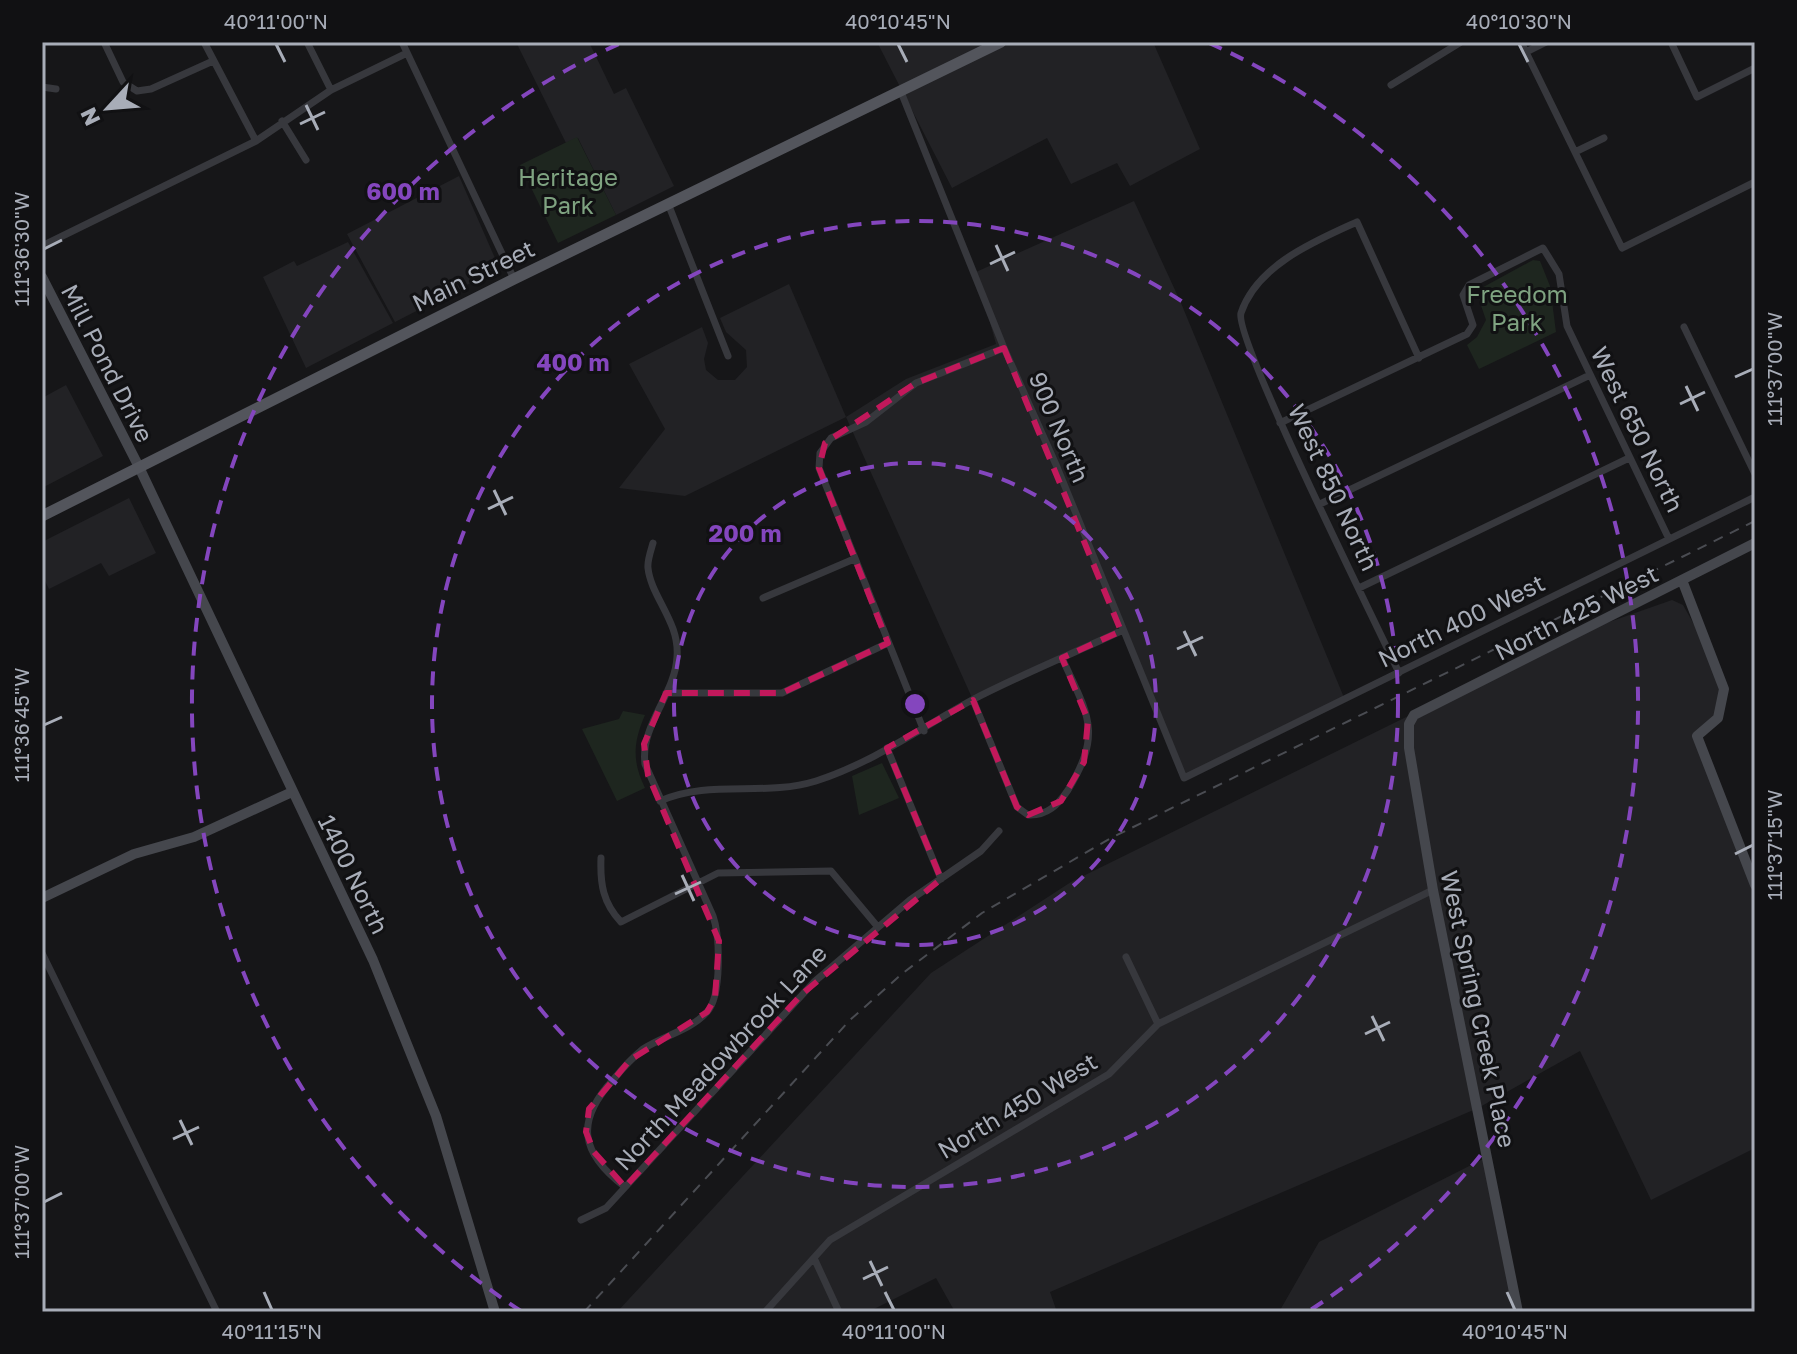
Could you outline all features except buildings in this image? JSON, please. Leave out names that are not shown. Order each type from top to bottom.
[{"type":"main road","name":"Main Street","points":[[42,516],[514,279],[901,92],[980,46],[1001,42]]},
{"type":"street","points":[[104,42],[123,82],[137,91],[151,89],[213,61]]},
{"type":"street","points":[[204,42],[256,141]]},
{"type":"street","points":[[307,42],[331,90]]},
{"type":"street","points":[[402,42],[514,279]]},
{"type":"street","points":[[1391,85],[1461,42]]},
{"type":"street","points":[[1521,42],[1622,248],[1755,182]]},
{"type":"street","points":[[1526,52],[1546,42]]},
{"type":"street","points":[[1671,42],[1697,97],[1755,68]]},
{"type":"street","points":[[42,246],[256,141],[331,90],[407,53]]},
{"type":"street","points":[[42,87],[56,89]]},
{"type":"street","name":"900 North","points":[[901,92],[1004,348],[1057,467],[1121,631],[1184,778]]},
{"type":"street","points":[[282,121],[306,160]]},
{"type":"street","points":[[1575,152],[1604,138]]},
{"type":"street","points":[[669,206],[728,356]]},
{"type":"street","name":"West 850 North","points":[[1399,673],[1280,423],[1243,338],[1239,316],[1249,295],[1292,254],[1357,222],[1419,358]]},
{"type":"street","name":"West 650 North","points":[[1419,358],[1472,330],[1473,319],[1463,295],[1474,280],[1543,248],[1559,274],[1567,326],[1669,539]]},
{"type":"street","name":"Mill Pond Drive","points":[[42,277],[139,467]]},
{"type":"street","points":[[1684,327],[1755,474]]},
{"type":"street","points":[[924,731],[819,468],[820,453],[831,438],[866,422],[909,388],[1004,348]]},
{"type":"street","points":[[1280,423],[1419,358]]},
{"type":"street","points":[[1320,504],[1590,375]]},
{"type":"street","points":[[1359,588],[1629,458]]},
{"type":"street","name":"1400 North","points":[[139,467],[413,1054],[456,1177],[495,1312]]},
{"type":"street","name":"North 400 West","points":[[1184,778],[1755,497]]},
{"type":"street","points":[[625,1187],[602,1166],[586,1132],[586,1121],[596,1097],[630,1060],[697,1020],[712,1005],[719,941],[713,916],[695,882],[645,764],[644,744],[678,655],[673,628],[648,568],[653,543]]},
{"type":"street","name":"North 425 West","points":[[1414,715],[1755,543]]},
{"type":"street","points":[[763,598],[854,559]]},
{"type":"street","points":[[1682,580],[1724,689],[1718,718],[1697,736],[1755,885]]},
{"type":"street","points":[[660,801],[703,788],[797,786],[843,771],[924,731],[973,700],[1121,631]]},
{"type":"street","points":[[666,693],[782,693],[888,643]]},
{"type":"street","points":[[973,700],[1017,807],[1025,814],[1040,815],[1056,805],[1084,762],[1089,745],[1088,720],[1062,658]]},
{"type":"street","name":"West Spring Creek Place","points":[[1414,715],[1409,724],[1409,748],[1433,890],[1518,1312]]},
{"type":"street","points":[[887,748],[941,879]]},
{"type":"street","points":[[42,898],[134,854],[194,837],[292,792]]},
{"type":"street","name":"North Meadowbrook Lane","points":[[581,1220],[606,1208],[802,994],[877,926],[981,851],[999,831]]},
{"type":"street","points":[[601,858],[600,886],[612,912],[621,922],[718,873],[831,871],[877,926]]},
{"type":"street","name":"North 450 West","points":[[765,1312],[830,1240],[1109,1074],[1158,1024],[1433,890]]},
{"type":"street","points":[[42,953],[217,1312]]},
{"type":"street","points":[[1126,957],[1158,1024]]},
{"type":"street","points":[[814,1258],[839,1312]]},
{"type":"highlighted area","points":[[1004,348],[1121,631],[1062,658],[1088,720],[1084,762],[1061,801],[1028,815],[1017,807],[973,700],[887,748],[941,879],[802,994],[625,1187],[594,1152],[586,1132],[589,1109],[630,1060],[707,1012],[715,998],[719,941],[648,775],[644,744],[666,693],[782,693],[888,643],[819,468],[825,443],[916,383]]},
{"type":"shaded area","points":[[516,42],[589,42],[614,94],[626,88],[674,186],[616,215],[578,138],[566,143]]},
{"type":"shaded area","points":[[877,42],[1153,42],[1200,149],[1130,186],[1117,163],[1071,184],[1047,138],[952,188]]},
{"type":"shaded area","points":[[459,176],[498,265],[496,270],[395,322],[347,234]]},
{"type":"shaded area","points":[[1134,201],[1181,303],[1345,700],[1184,778],[1121,631],[973,700],[846,417],[906,379],[996,344],[976,272]]},
{"type":"shaded area","points":[[348,242],[393,323],[306,368],[263,277],[294,261],[297,266]]},
{"type":"shaded area","points":[[789,284],[846,417],[685,496],[619,488],[665,429],[629,364],[702,327],[708,343],[704,359],[706,370],[718,380],[735,380],[747,367],[746,350],[726,332],[720,318]]},
{"type":"shaded area","points":[[66,385],[103,456],[42,488],[42,398]]},
{"type":"shaded area","points":[[129,498],[156,553],[109,576],[101,563],[49,589],[42,575],[42,542]]},
{"type":"shaded area","points":[[1672,600],[1683,605],[1709,651],[1724,689],[1718,718],[1697,737],[1755,872],[1755,1148],[1651,1200],[1580,1051],[1478,1108],[1050,1292],[1057,1312],[955,1312],[936,1278],[868,1312],[617,1312],[931,973],[1071,882],[1575,634]]},
{"type":"shaded area","points":[[1489,1156],[1519,1312],[1279,1312],[1319,1242]]},
{"type":"green space","name":"Heritage Park","points":[[577,137],[616,215],[558,243],[520,165]]},
{"type":"green space","name":"Freedom Park","points":[[1533,260],[1540,261],[1550,286],[1556,332],[1479,369],[1467,345],[1477,337],[1486,320],[1476,291]]},
{"type":"green space","points":[[623,711],[645,715],[636,752],[645,788],[617,801],[582,729],[619,719]]},
{"type":"green space","points":[[882,763],[899,798],[859,815],[852,776]]},
{"type":"railway","points":[[584,1312],[850,1020],[903,973],[982,913],[1111,838],[1755,521]]}]
